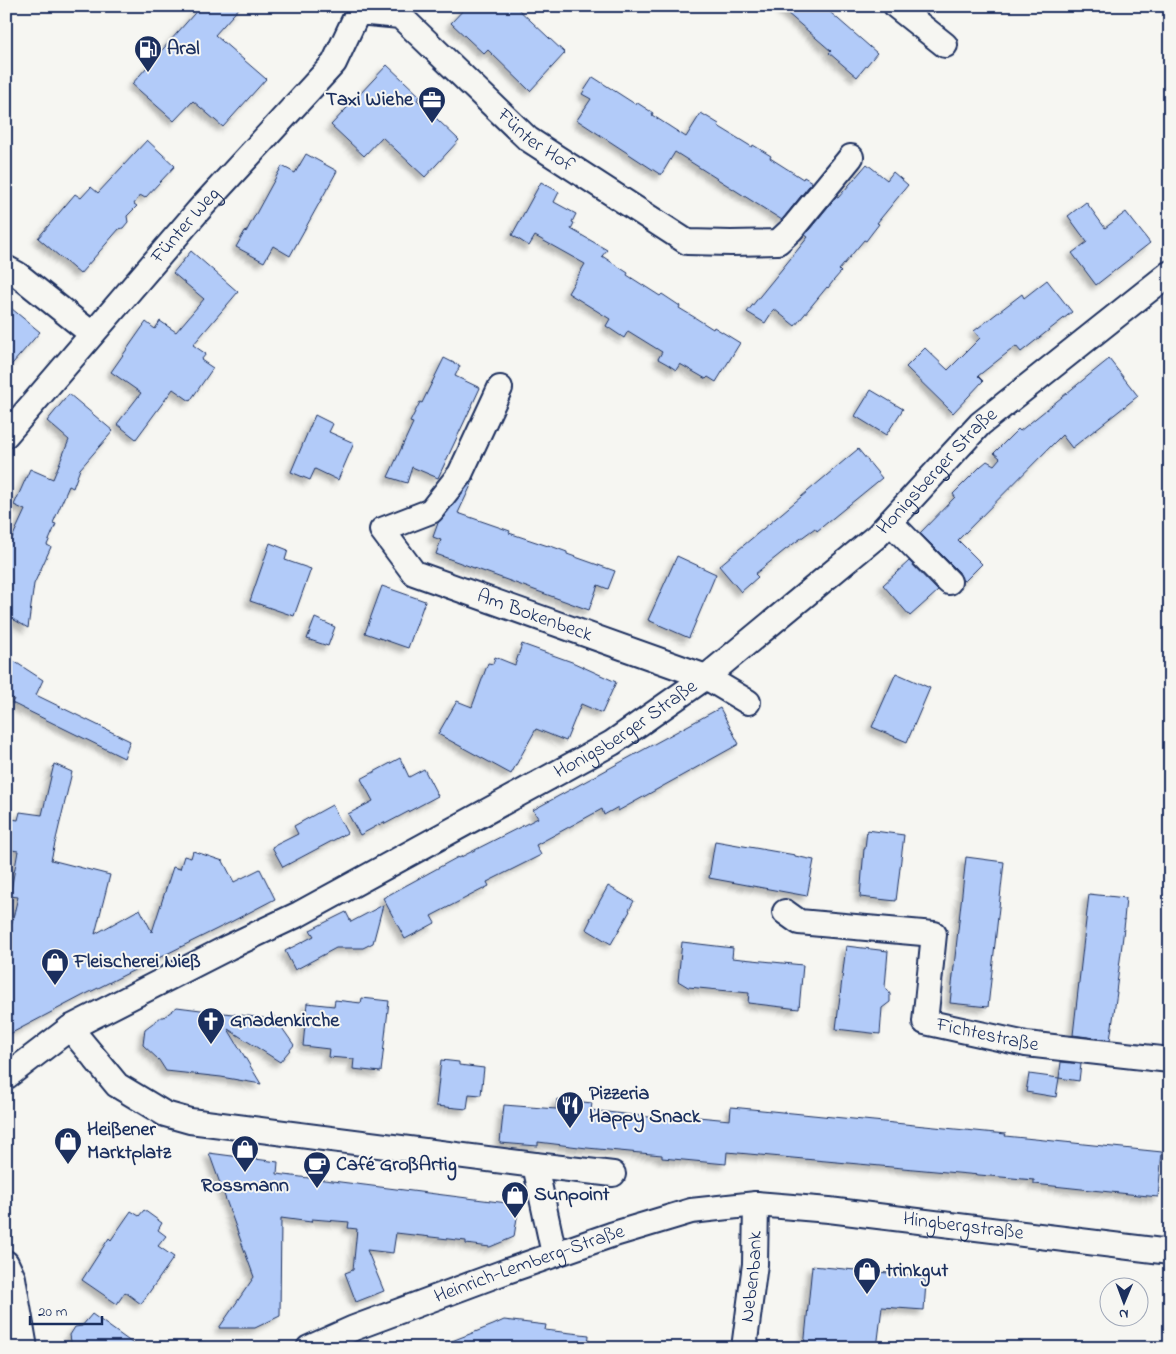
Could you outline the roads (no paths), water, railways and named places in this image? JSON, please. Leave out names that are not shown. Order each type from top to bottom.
[{"type":"street","points":[[896,6],[945,45]]},
{"type":"street","name":"Fünter Hof","points":[[358,12],[400,16],[528,139],[687,242],[778,242],[791,230],[851,157]]},
{"type":"street","name":"Fünter Weg","points":[[6,435],[198,210],[334,63],[358,12]]},
{"type":"street","points":[[6,268],[17,274],[92,334]]},
{"type":"street","name":"Honigsberger Straße","points":[[6,1077],[70,1028],[173,975],[299,914],[612,743],[706,677],[878,534],[980,424],[1170,274]]},
{"type":"street","name":"Am Bokenbeck","points":[[500,388],[460,474],[431,511],[382,530],[414,573],[706,677],[748,702]]},
{"type":"street","points":[[890,522],[949,582]]},
{"type":"street","name":"Fichtestraße","points":[[785,912],[799,922],[934,934],[925,1022],[1026,1044],[1170,1060]]},
{"type":"street","points":[[70,1028],[117,1084],[165,1114],[190,1122],[613,1174]]},
{"type":"street","points":[[535,1165],[554,1254]]},
{"type":"street","name":"Heinrich-Lemberg-Straße","points":[[309,1348],[354,1328],[554,1254],[691,1211],[756,1204]]},
{"type":"street","name":"Hingbergstraße","points":[[756,1204],[839,1212],[1170,1252]]},
{"type":"street","name":"Nebenbank","points":[[744,1348],[755,1264],[756,1204]]},
{"type":"street","points":[[6,1263],[13,1278],[24,1348]]},
{"type":"street","points":[[6,1314],[24,1348]]},
{"type":"place","name":"Aral","points":[[148,73]]},
{"type":"place","name":"Taxi Wiehe","points":[[432,124]]},
{"type":"place","name":"Fleischerei Nieß","points":[[55,986]]},
{"type":"place","name":"Gnadenkirche","points":[[211,1045]]},
{"type":"place","name":"Pizzeria Happy Snack","points":[[570,1129]]},
{"type":"place","name":"Heißener Marktplatz","points":[[68,1165]]},
{"type":"place","name":"Rossmann","points":[[245,1173]]},
{"type":"place","name":"Café GroßArtig","points":[[317,1189]]},
{"type":"place","name":"Sunpoint","points":[[515,1219]]},
{"type":"place","name":"trinkgut","points":[[867,1295]]}]
